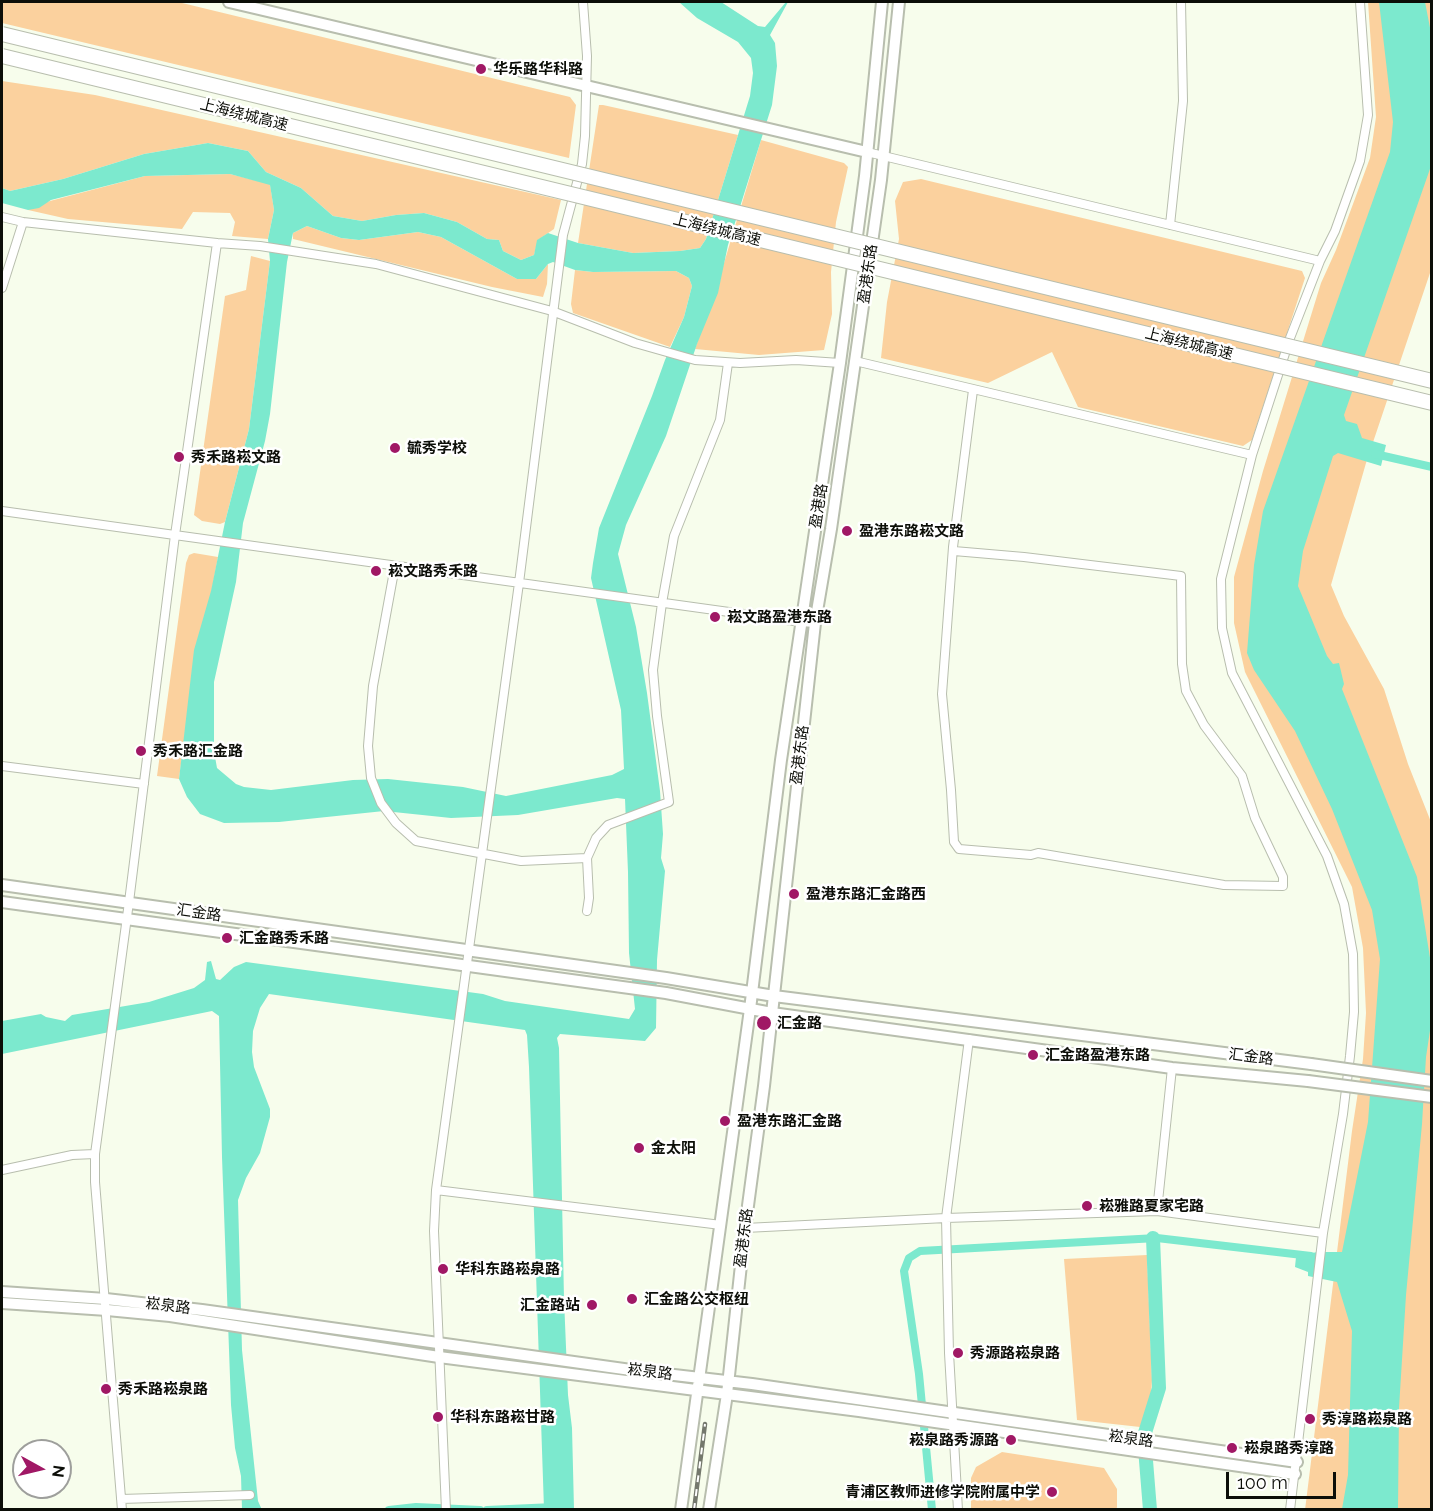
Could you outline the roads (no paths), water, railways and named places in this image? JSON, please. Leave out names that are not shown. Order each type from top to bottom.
[{"type":"highway","name":"上海绕城高速","points":[[2,34],[1431,381]]},
{"type":"highway","name":"上海绕城高速","points":[[2,56],[1431,403]]},
{"type":"main road","points":[[229,2],[867,152]]},
{"type":"main road","name":"盈港路","points":[[750,1009],[781,760],[840,363],[867,152],[882,2]]},
{"type":"main road","name":"盈港东路","points":[[710,1509],[728,1382],[772,1013],[815,623],[855,361],[883,156],[899,2]]},
{"type":"main road","name":"汇金路","points":[[2,885],[666,978],[752,993],[1311,1064],[1431,1082]]},
{"type":"main road","name":"汇金路","points":[[2,902],[467,964],[666,993],[772,1013],[1172,1068],[1308,1081],[1431,1097]]},
{"type":"main road","name":"盈港东路","points":[[681,1509],[750,1009]]},
{"type":"main road","name":"崧泉路","points":[[2,1292],[439,1344],[700,1378],[930,1416],[952,1414],[1134,1445]]},
{"type":"main road","name":"崧泉路","points":[[2,1303],[107,1304]]},
{"type":"main road","name":"崧泉路","points":[[244,1321],[439,1357],[698,1391],[904,1412]]},
{"type":"main road","name":"崧泉路","points":[[930,1416],[953,1426],[1134,1445],[1296,1468]]},
{"type":"street","points":[[446,1509],[434,1231],[435,1190],[519,583],[552,311],[563,235],[582,164],[587,56],[583,2]]},
{"type":"street","points":[[1170,225],[1184,100],[1181,2]]},
{"type":"street","points":[[1290,1509],[1323,1233],[1344,1114],[1354,1012],[1353,954],[1344,904],[1327,856],[1232,673],[1222,628],[1221,579],[1252,455],[1290,338],[1320,261],[1335,231],[1360,161],[1368,115],[1360,2]]},
{"type":"street","points":[[867,152],[1320,261]]},
{"type":"street","points":[[2,217],[23,222],[260,246],[376,264],[552,311],[663,352],[695,360],[728,363],[796,360],[840,363]]},
{"type":"street","points":[[2,288],[23,222]]},
{"type":"street","points":[[122,1509],[107,1304],[95,1182],[95,1155],[175,535],[218,243]]},
{"type":"street","points":[[855,361],[1252,455]]},
{"type":"street","points":[[587,911],[589,898],[587,858],[596,838],[608,825],[669,802],[653,670],[674,536],[720,420],[728,363]]},
{"type":"street","points":[[954,551],[1181,576],[1182,664],[1186,691],[1204,725],[1242,776],[1255,818],[1283,877],[1282,886],[1224,885],[1038,853],[1032,855],[959,849],[954,842],[942,694],[954,551],[973,390]]},
{"type":"street","points":[[2,511],[815,623]]},
{"type":"street","points":[[395,566],[373,686],[368,746],[371,778],[381,803],[396,823],[416,841],[520,861],[587,858]]},
{"type":"street","points":[[2,766],[144,784]]},
{"type":"street","points":[[958,1509],[952,1414],[946,1218],[969,1039]]},
{"type":"street","points":[[1157,1210],[1172,1068]]},
{"type":"street","points":[[2,1170],[55,1158],[95,1155]]},
{"type":"street","points":[[435,1190],[721,1225]]},
{"type":"street","points":[[745,1228],[1157,1210],[1323,1233]]},
{"type":"street","points":[[121,1499],[250,1495]]},
{"type":"water","points":[[679,2],[721,2],[758,26],[765,27],[788,2],[770,35],[775,43],[777,66],[772,105],[728,245],[718,293],[697,344],[666,436],[626,525],[618,554],[636,627],[647,693],[660,791],[663,834],[661,858],[665,871],[657,960],[656,1028],[645,1041],[560,1034],[557,1038],[564,1299],[568,1395],[572,1428],[574,1509],[544,1509],[529,1067],[525,1030],[269,994],[260,1008],[253,1031],[252,1052],[254,1067],[270,1109],[270,1117],[260,1153],[246,1178],[238,1200],[242,1350],[258,1501],[262,1510],[242,1509],[241,1476],[235,1448],[231,1405],[219,1016],[212,1011],[2,1054],[2,1021],[41,1014],[65,1021],[72,1015],[149,1002],[194,988],[205,980],[207,962],[211,961],[216,979],[220,980],[234,967],[246,962],[483,994],[505,1001],[629,1019],[635,1009],[629,953],[625,799],[617,798],[518,815],[451,818],[384,811],[279,822],[224,823],[200,814],[187,797],[179,779],[194,650],[211,591],[225,522],[249,429],[270,261],[268,239],[274,210],[270,185],[230,174],[145,176],[51,200],[39,208],[28,210],[2,203],[2,188],[10,191],[63,179],[144,154],[208,143],[248,151],[266,172],[301,188],[333,216],[362,221],[424,213],[457,222],[487,239],[499,240],[503,251],[521,260],[534,255],[537,240],[548,233],[578,243],[633,253],[700,248],[706,239],[750,96],[753,73],[751,58],[738,42],[697,18]],"holes":[[[307,226],[341,238],[359,240],[418,232],[441,237],[517,279],[536,279],[548,264],[553,262],[575,270],[593,272],[676,271],[689,278],[692,286],[684,317],[599,528],[591,578],[621,710],[624,769],[612,775],[506,796],[463,787],[388,779],[353,780],[271,790],[236,784],[217,768],[214,751],[214,682],[236,582],[243,523],[270,414],[287,262],[293,233]]]},
{"type":"water","points":[[1379,2],[1425,2],[1432,38],[1431,166],[1344,415],[1346,421],[1357,424],[1362,438],[1386,445],[1381,466],[1338,453],[1333,456],[1303,551],[1298,586],[1327,656],[1333,664],[1339,663],[1344,684],[1342,689],[1417,877],[1431,964],[1431,1024],[1426,1057],[1406,1295],[1399,1408],[1398,1509],[1342,1509],[1348,1475],[1352,1331],[1337,1282],[1308,1276],[1308,1272],[1295,1267],[1296,1257],[1317,1252],[1342,1252],[1368,1122],[1380,959],[1372,910],[1332,809],[1295,731],[1254,670],[1247,653],[1254,565],[1263,511],[1390,152],[1393,122]]},
{"type":"waterway","points":[[1375,454],[1432,467]]},
{"type":"waterway","points":[[1150,1510],[1144,1436],[1159,1388],[1153,1238]]},
{"type":"waterway","points":[[932,1510],[919,1374],[904,1271],[909,1258],[920,1251],[1157,1238],[1311,1256]]},
{"type":"waterway","points":[[389,1510],[416,1507],[480,1510]]},
{"type":"waterway","points":[[487,1510],[554,1507]]},
{"type":"railway","points":[[694,1510],[705,1424]]},
{"type":"place","name":"华乐路华科路","points":[[481,69]]},
{"type":"place","name":"毓秀学校","points":[[395,448]]},
{"type":"place","name":"秀禾路崧文路","points":[[179,457]]},
{"type":"place","name":"盈港东路崧文路","points":[[847,531]]},
{"type":"place","name":"崧文路秀禾路","points":[[376,571]]},
{"type":"place","name":"崧文路盈港东路","points":[[715,617]]},
{"type":"place","name":"秀禾路汇金路","points":[[141,751]]},
{"type":"place","name":"盈港东路汇金路西","points":[[794,894]]},
{"type":"place","name":"汇金路秀禾路","points":[[227,938]]},
{"type":"place","name":"汇金路","points":[[764,1023]]},
{"type":"place","name":"汇金路盈港东路","points":[[1033,1055]]},
{"type":"place","name":"盈港东路汇金路","points":[[725,1121]]},
{"type":"place","name":"金太阳","points":[[639,1148]]},
{"type":"place","name":"崧雅路夏家宅路","points":[[1087,1206]]},
{"type":"place","name":"华科东路崧泉路","points":[[443,1269]]},
{"type":"place","name":"汇金路公交枢纽","points":[[632,1299]]},
{"type":"place","name":"汇金路站","points":[[592,1305]]},
{"type":"place","name":"秀源路崧泉路","points":[[958,1353]]},
{"type":"place","name":"秀禾路崧泉路","points":[[106,1389]]},
{"type":"place","name":"华科东路崧甘路","points":[[438,1417]]},
{"type":"place","name":"秀淳路崧泉路","points":[[1310,1419]]},
{"type":"place","name":"崧泉路秀源路","points":[[1011,1440]]},
{"type":"place","name":"崧泉路秀淳路","points":[[1232,1448]]},
{"type":"place","name":"青浦区教师进修学院附属中学","points":[[1052,1492]]}]
